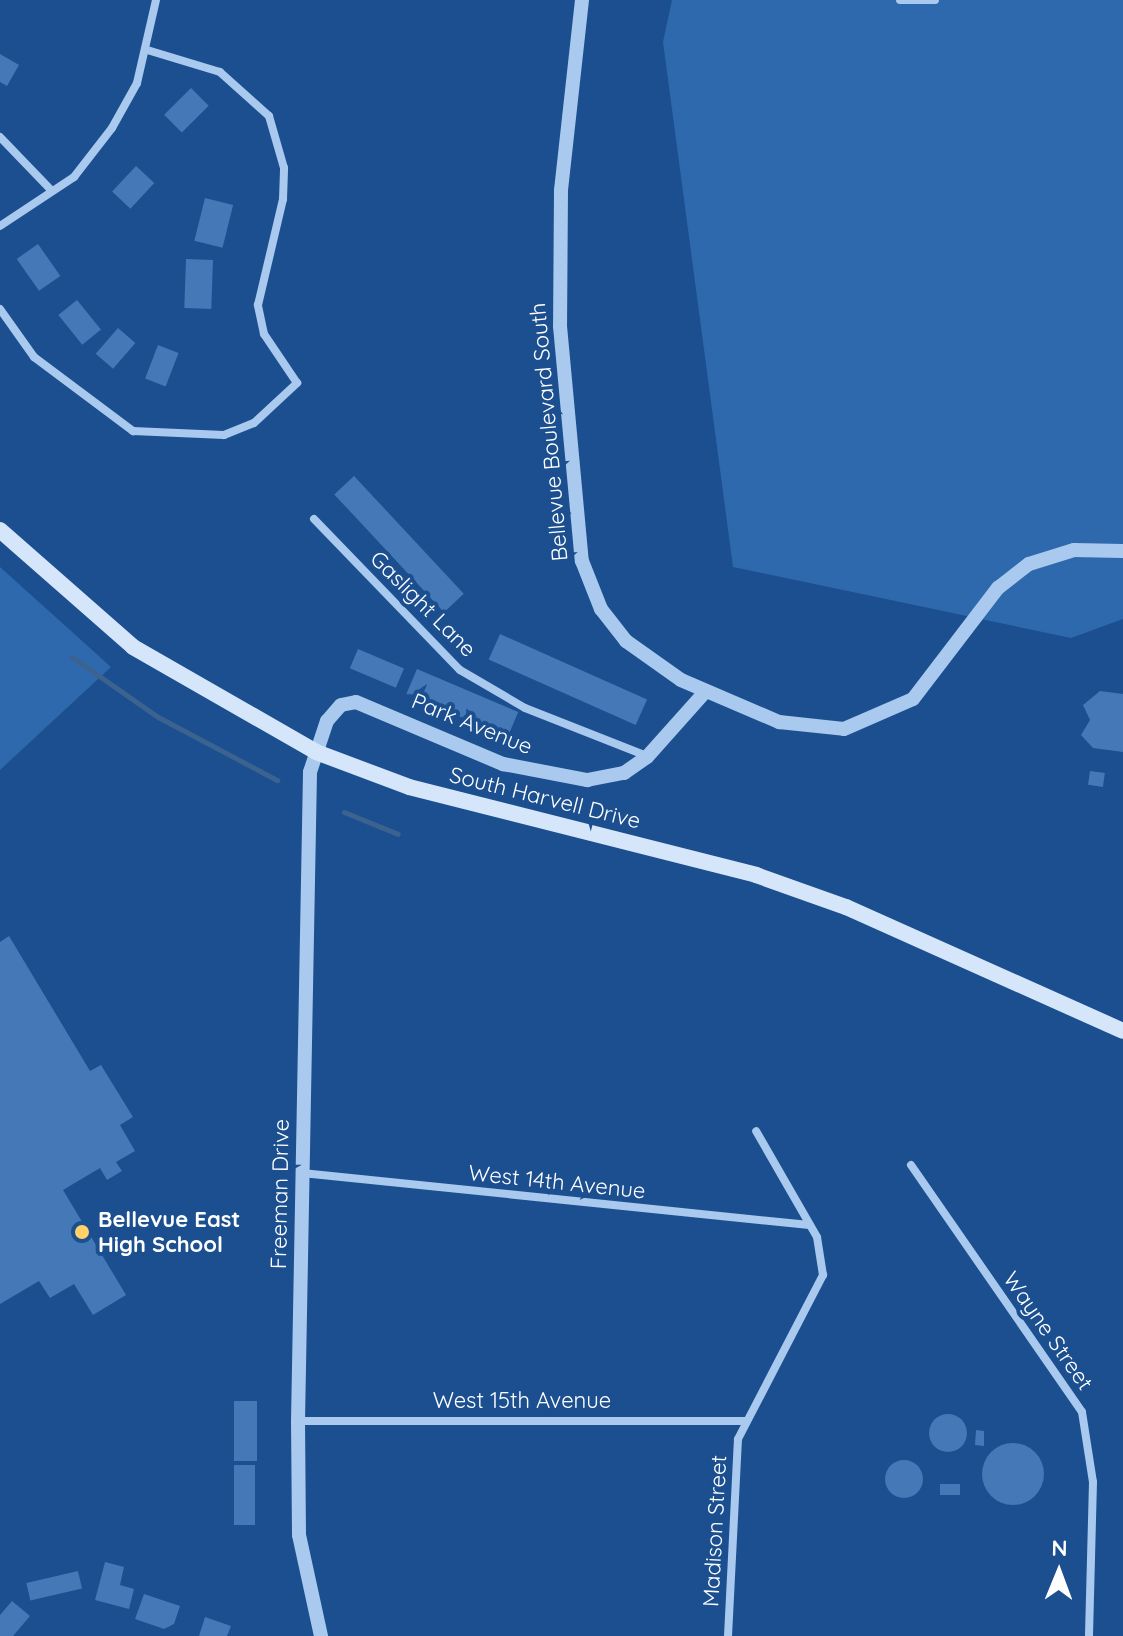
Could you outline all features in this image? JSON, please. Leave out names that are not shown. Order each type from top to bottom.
[{"type":"main road","name":"South Harvell Drive","points":[[0,530],[133,647],[316,752],[409,787],[756,875],[846,907],[1123,1031]]},
{"type":"street","points":[[0,226],[52,191],[112,128],[147,50],[156,0]]},
{"type":"street","name":"Bellevue Boulevard South","points":[[582,0],[558,271],[582,561],[601,609],[626,641],[705,692],[805,728],[872,722],[932,680],[1012,575],[1058,553],[1123,551]]},
{"type":"street","points":[[900,0],[935,0]]},
{"type":"street","points":[[3,313],[34,357],[133,431],[224,435],[254,423],[297,383],[264,334],[258,305],[283,199],[284,168],[269,116],[220,72],[147,50]]},
{"type":"street","points":[[0,137],[52,191]]},
{"type":"street","name":"Gaslight Lane","points":[[314,519],[460,670],[525,708],[647,757]]},
{"type":"street","name":"Park Avenue","points":[[316,752],[327,721],[348,701],[503,764],[567,779],[607,778],[647,757],[705,692]]},
{"type":"street","name":"Freeman Drive","points":[[316,752],[302,1173],[298,1421],[299,1535],[321,1636]]},
{"type":"street","name":"Madison Street","points":[[728,1636],[733,1473],[746,1421],[823,1275],[824,1257],[756,1131]]},
{"type":"street","name":"Wayne Street","points":[[911,1165],[1082,1412],[1093,1482],[1089,1636]]},
{"type":"street","name":"West 14th Avenue","points":[[302,1173],[809,1225]]},
{"type":"street","name":"West 15th Avenue","points":[[298,1421],[746,1421]]},
{"type":"shaded area","points":[[672,0],[1123,0],[1123,619],[1071,638],[733,567],[663,42]]},
{"type":"shaded area","points":[[0,567],[111,667],[0,770]]},
{"type":"building","points":[[0,54],[19,65],[7,86],[0,82]]},
{"type":"building","points":[[191,88],[209,106],[182,133],[164,115]]},
{"type":"building","points":[[136,166],[154,183],[130,209],[112,192]]},
{"type":"building","points":[[205,198],[233,205],[222,248],[194,241]]},
{"type":"building","points":[[38,244],[60,276],[39,291],[17,259]]},
{"type":"building","points":[[186,259],[213,260],[211,309],[184,308]]},
{"type":"building","points":[[77,300],[101,330],[82,345],[58,315]]},
{"type":"building","points":[[118,328],[135,343],[113,369],[96,354]]},
{"type":"building","points":[[158,345],[179,353],[166,386],[145,379]]},
{"type":"building","points":[[354,476],[464,594],[444,612],[334,494]]},
{"type":"building","points":[[500,634],[647,699],[636,725],[489,660]]},
{"type":"building","points":[[358,649],[404,669],[396,688],[350,668]]},
{"type":"building","points":[[417,669],[518,712],[508,737],[406,694]]},
{"type":"building","points":[[1100,691],[1123,694],[1123,752],[1093,748],[1081,735],[1090,720],[1083,705]]},
{"type":"building","points":[[1090,771],[1105,773],[1103,787],[1088,785]]},
{"type":"building","name":"Bellevue East High School","points":[[9,936],[90,1071],[101,1065],[133,1117],[120,1125],[135,1151],[116,1162],[122,1171],[107,1180],[100,1168],[63,1190],[126,1295],[93,1315],[74,1284],[50,1298],[39,1281],[0,1304],[0,942]]},
{"type":"building","points":[[234,1401],[257,1401],[257,1461],[234,1461]]},
{"type":"building","points":[[948,1414],[961,1420],[967,1433],[961,1446],[948,1452],[935,1446],[929,1433],[935,1420]]},
{"type":"building","points":[[976,1430],[984,1431],[984,1446],[975,1445]]},
{"type":"building","points":[[1007,1443],[1019,1443],[1035,1452],[1042,1462],[1042,1486],[1035,1496],[1019,1505],[1007,1505],[987,1491],[982,1480],[982,1468],[996,1448]]},
{"type":"building","points":[[904,1460],[917,1466],[923,1479],[917,1492],[904,1498],[891,1492],[885,1479],[891,1466]]},
{"type":"building","points":[[234,1465],[255,1465],[255,1525],[234,1525]]},
{"type":"building","points":[[940,1484],[960,1484],[960,1495],[940,1495]]},
{"type":"building","points":[[105,1562],[124,1567],[120,1585],[134,1589],[129,1609],[95,1600]]},
{"type":"building","points":[[78,1571],[82,1589],[30,1600],[26,1583]]},
{"type":"building","points":[[144,1594],[180,1606],[174,1624],[164,1629],[135,1619]]},
{"type":"building","points":[[12,1601],[30,1616],[13,1636],[0,1636],[0,1615]]},
{"type":"building","points":[[205,1617],[231,1626],[227,1636],[199,1636]]},
{"type":"waterway","points":[[72,657],[158,717],[277,780]]},
{"type":"waterway","points":[[344,812],[398,834]]},
{"type":"place","name":"Bellevue East High School","points":[[82,1232]]}]
